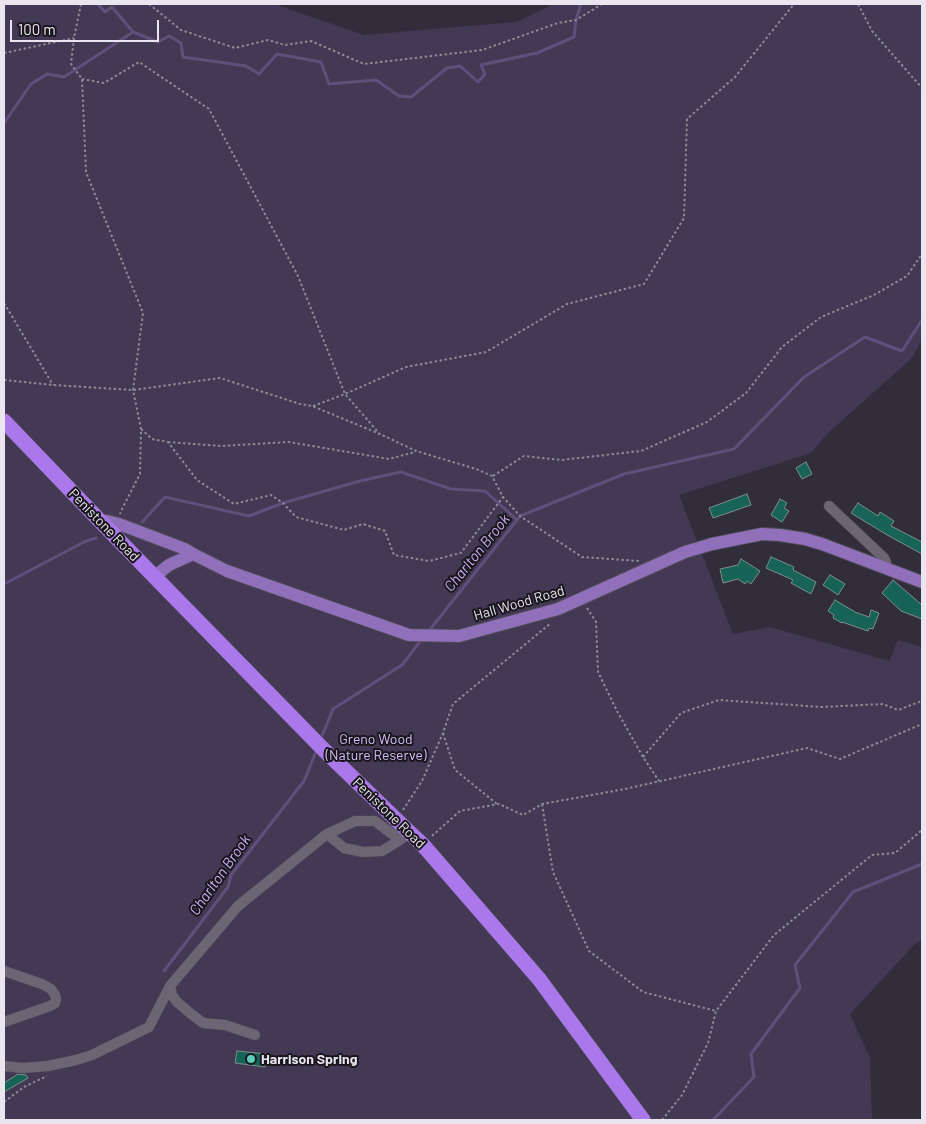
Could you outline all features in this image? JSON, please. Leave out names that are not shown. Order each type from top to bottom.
[{"type":"highway","name":"Penistone Road","points":[[4,421],[154,577],[323,749],[397,821],[404,836],[423,845],[539,979],[643,1120]]},
{"type":"main road","name":"Hall Wood Road","points":[[101,522],[107,521],[119,524],[184,549],[227,571],[409,635],[459,636],[558,609],[685,552],[712,544],[762,534],[805,539],[822,544],[922,582]]},
{"type":"main road","points":[[154,577],[169,565],[194,554]]},
{"type":"lane","points":[[829,506],[884,558],[886,568]]},
{"type":"lane","points":[[4,1066],[23,1068],[48,1066],[76,1060],[92,1055],[149,1028],[170,986],[238,906],[327,834],[355,821],[375,821],[404,836],[382,852],[363,852],[344,848],[327,834]]},
{"type":"lane","points":[[4,971],[42,984],[51,989],[56,999],[55,1003],[50,1006],[4,1022]]},
{"type":"lane","points":[[170,986],[172,995],[177,1002],[203,1023],[225,1025],[255,1035]]},
{"type":"path","points":[[81,4],[71,64],[82,79],[86,172],[143,313],[134,390],[141,429],[140,474],[122,508],[119,524]]},
{"type":"path","points":[[149,4],[181,30],[235,48],[268,40],[285,45],[311,41],[364,64],[482,50],[558,23],[576,20],[602,4]]},
{"type":"path","points":[[312,406],[346,394],[406,367],[486,352],[567,304],[644,284],[684,218],[687,119],[736,77],[794,4]]},
{"type":"path","points":[[858,4],[872,31],[922,88]]},
{"type":"path","points":[[4,53],[74,38]]},
{"type":"path","points":[[82,79],[104,83],[139,62],[209,109],[298,276],[346,394],[380,434]]},
{"type":"path","points":[[492,476],[524,456],[562,460],[641,451],[707,422],[746,393],[782,347],[821,317],[874,295],[907,276],[922,254]]},
{"type":"path","points":[[4,303],[53,385]]},
{"type":"path","points":[[4,380],[134,390],[220,378],[300,404],[312,406],[416,451],[476,469],[492,476],[503,497],[520,516],[582,557],[640,561],[654,565]]},
{"type":"path","points":[[141,429],[152,439],[168,442],[221,446],[289,442],[389,459],[416,451]]},
{"type":"path","points":[[168,442],[197,480],[234,504],[271,495],[283,503],[296,516],[344,530],[363,524],[385,531],[394,555],[429,561],[461,553],[503,497]]},
{"type":"path","points":[[582,599],[596,622],[598,672],[643,757],[660,781]]},
{"type":"path","points":[[397,821],[422,781],[443,733],[452,704],[556,620],[558,609]]},
{"type":"path","points":[[643,757],[681,713],[719,700],[822,707],[883,704],[898,710],[922,701]]},
{"type":"path","points":[[443,733],[455,770],[498,804],[523,815],[542,804],[625,789],[807,748],[840,759],[922,724]]},
{"type":"path","points":[[423,845],[460,811],[498,804]]},
{"type":"path","points":[[542,804],[553,872],[589,951],[643,992],[716,1011]]},
{"type":"path","points":[[662,1120],[682,1095],[691,1078],[708,1043],[716,1011],[774,935],[872,855],[895,853],[922,830]]},
{"type":"path","points":[[4,1102],[24,1087],[48,1075]]},
{"type":"green space","name":"Greno Wood (Nature Reserve)","points":[[4,4],[274,4],[364,35],[516,22],[554,4],[922,4],[922,340],[912,358],[828,433],[811,453],[679,495],[733,634],[770,627],[889,661],[898,640],[922,647],[922,940],[914,945],[850,1014],[870,1058],[872,1120],[4,1120]]},
{"type":"building","points":[[806,462],[812,474],[802,479],[796,468]]},
{"type":"building","points":[[747,494],[751,505],[713,518],[709,508]]},
{"type":"building","points":[[780,499],[787,503],[784,508],[789,511],[782,522],[771,515]]},
{"type":"building","points":[[858,503],[878,516],[880,512],[894,521],[891,526],[922,542],[922,554],[851,513]]},
{"type":"building","points":[[771,557],[794,567],[793,570],[816,582],[811,594],[791,583],[793,580],[766,568]]},
{"type":"building","points":[[741,559],[760,571],[751,584],[747,581],[745,584],[738,579],[723,583],[720,569],[738,565]]},
{"type":"building","points":[[830,575],[845,584],[838,595],[823,585]]},
{"type":"building","points":[[893,580],[922,605],[922,619],[901,611],[882,593]]},
{"type":"building","points":[[835,600],[855,612],[869,617],[871,610],[879,613],[873,629],[869,628],[868,631],[842,623],[833,618],[834,615],[828,611]]},
{"type":"building","name":"Harrison Spring","points":[[237,1051],[267,1054],[265,1067],[235,1063]]},
{"type":"building","points":[[18,1074],[26,1075],[28,1078],[4,1092],[4,1083]]},
{"type":"waterway","points":[[98,4],[105,12],[112,7],[133,32],[158,42],[169,36],[181,43],[183,57],[246,66],[259,74],[277,54],[321,62],[329,84],[376,80],[399,96],[411,97],[447,68],[460,66],[478,82],[485,74],[481,65],[537,53],[574,37],[576,20],[581,4]]},
{"type":"waterway","points":[[4,123],[31,84],[47,74],[64,77],[133,32]]},
{"type":"waterway","name":"Charlton Brook","points":[[428,632],[520,516],[624,474],[734,449],[804,377],[865,337],[902,351],[922,320]]},
{"type":"waterway","points":[[142,522],[165,497],[249,516],[283,503],[360,481],[401,472],[451,489],[485,491],[517,520]]},
{"type":"waterway","points":[[4,584],[86,541],[96,538]]},
{"type":"waterway","name":"Charlton Brook","points":[[320,741],[333,709],[402,665],[422,639]]},
{"type":"waterway","name":"Charlton Brook","points":[[164,971],[228,887],[231,875],[304,781],[317,749]]},
{"type":"waterway","points":[[713,1120],[754,1077],[751,1054],[800,988],[795,965],[853,892],[922,864]]},
{"type":"place","name":"Harrison Spring","points":[[251,1059]]}]
